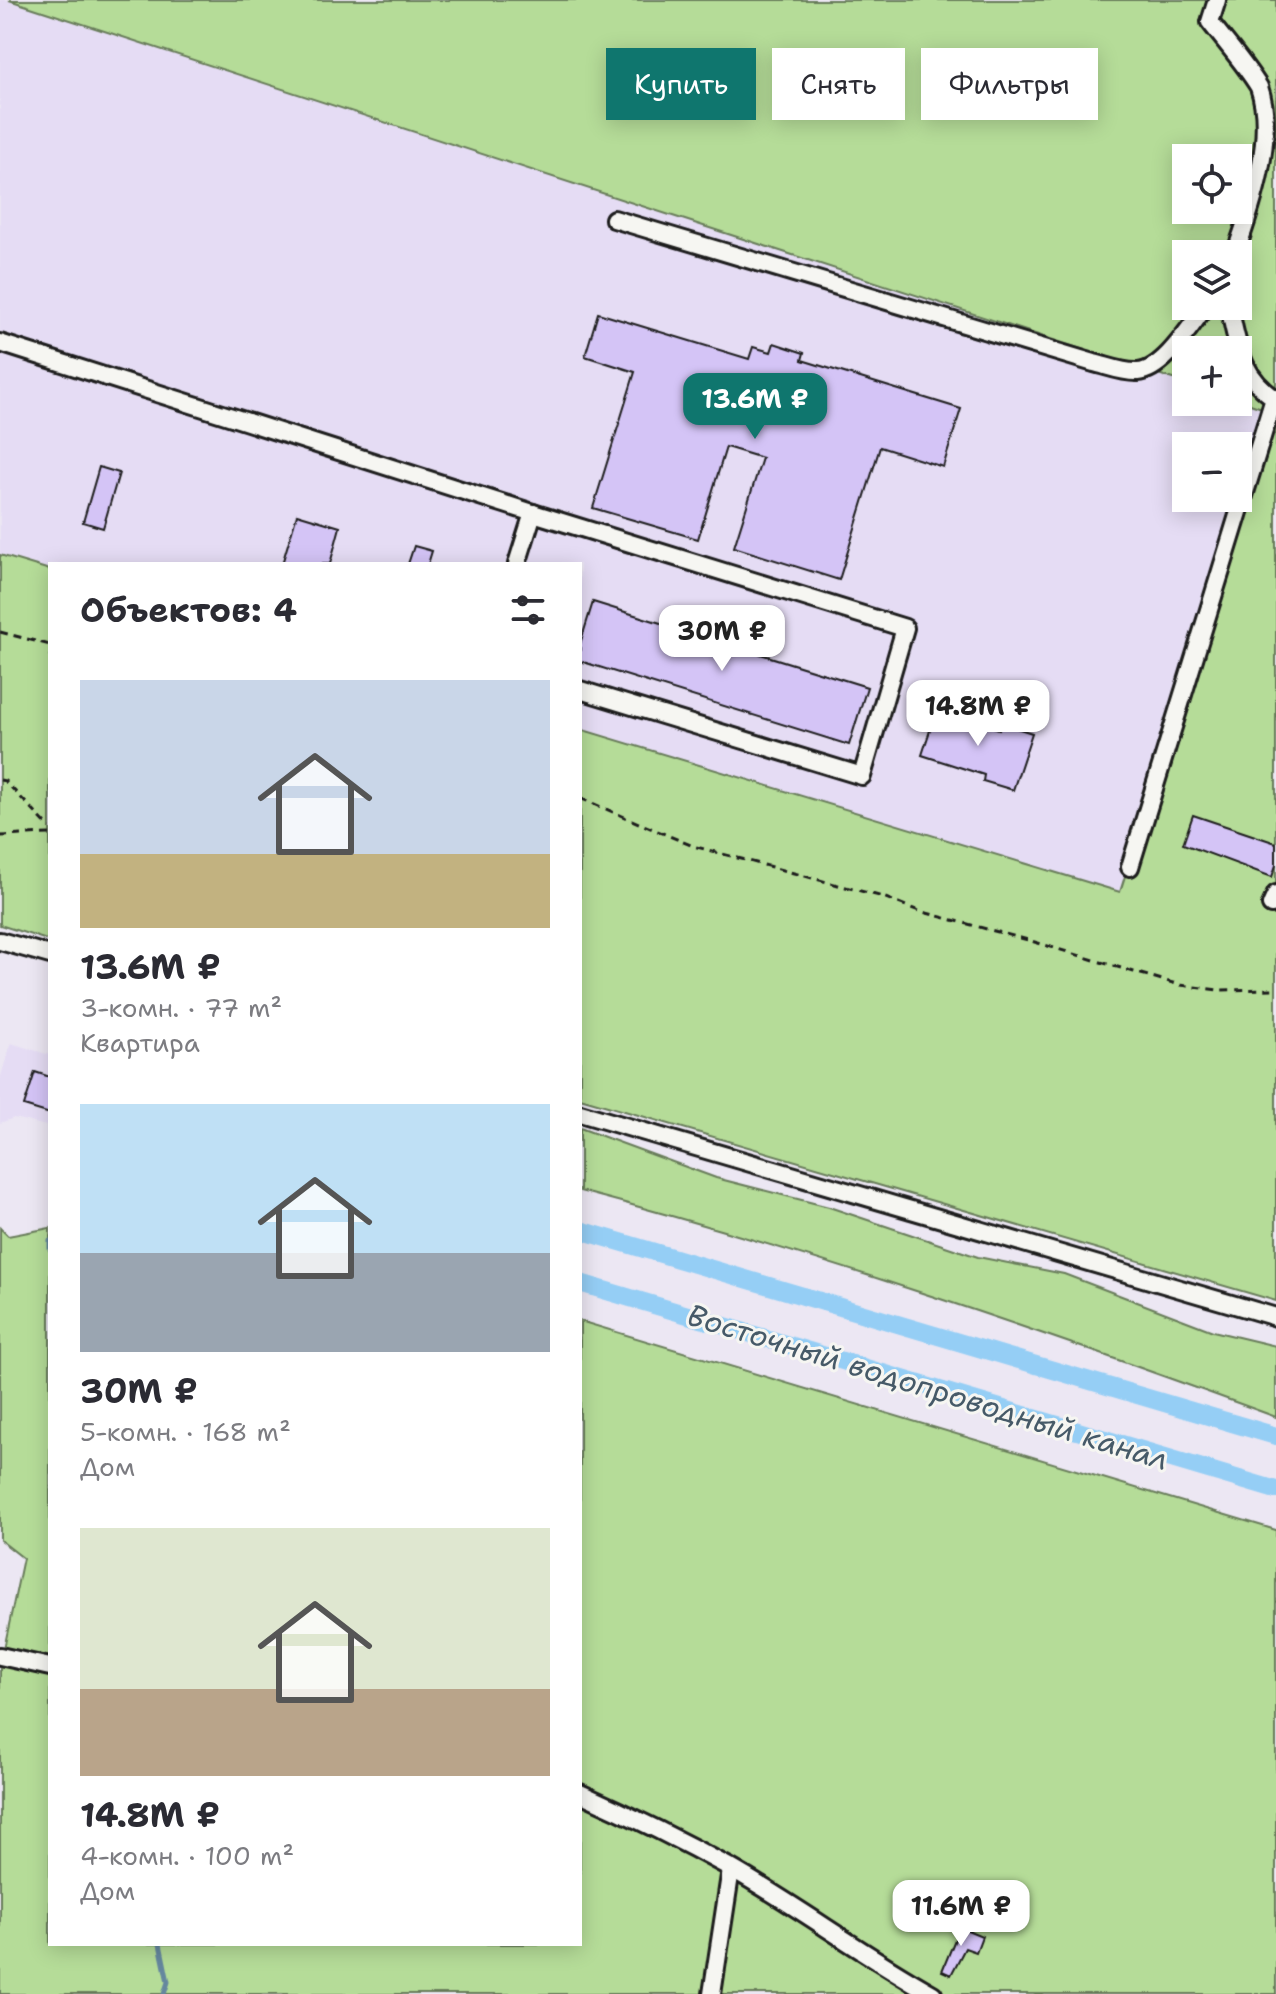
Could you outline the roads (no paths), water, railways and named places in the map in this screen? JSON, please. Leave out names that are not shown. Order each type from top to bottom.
[{"type":"street","points":[[1217,0],[1210,22],[1260,88],[1268,110],[1270,136],[1263,177],[1240,240]]},
{"type":"street","points":[[614,219],[1135,372],[1151,369],[1164,358],[1195,320]]},
{"type":"street","points":[[1130,867],[1275,398],[1255,382],[1242,361],[1232,320]]},
{"type":"street","points":[[0,343],[905,628],[862,776],[582,691]]},
{"type":"street","points":[[518,562],[533,513]]},
{"type":"street","points":[[0,941],[48,954]]},
{"type":"street","points":[[582,1114],[1276,1317]]},
{"type":"street","points":[[0,1656],[48,1667]]},
{"type":"street","points":[[582,1794],[641,1820],[731,1869],[933,1994]]},
{"type":"street","points":[[712,1994],[731,1869]]},
{"type":"waterway","name":"Восточный водопроводный канал","points":[[582,1231],[1276,1436]]},
{"type":"waterway","name":"Восточный водопроводный канал","points":[[582,1284],[1276,1490]]},
{"type":"waterway","points":[[160,1946],[168,1982],[164,1994]]}]
